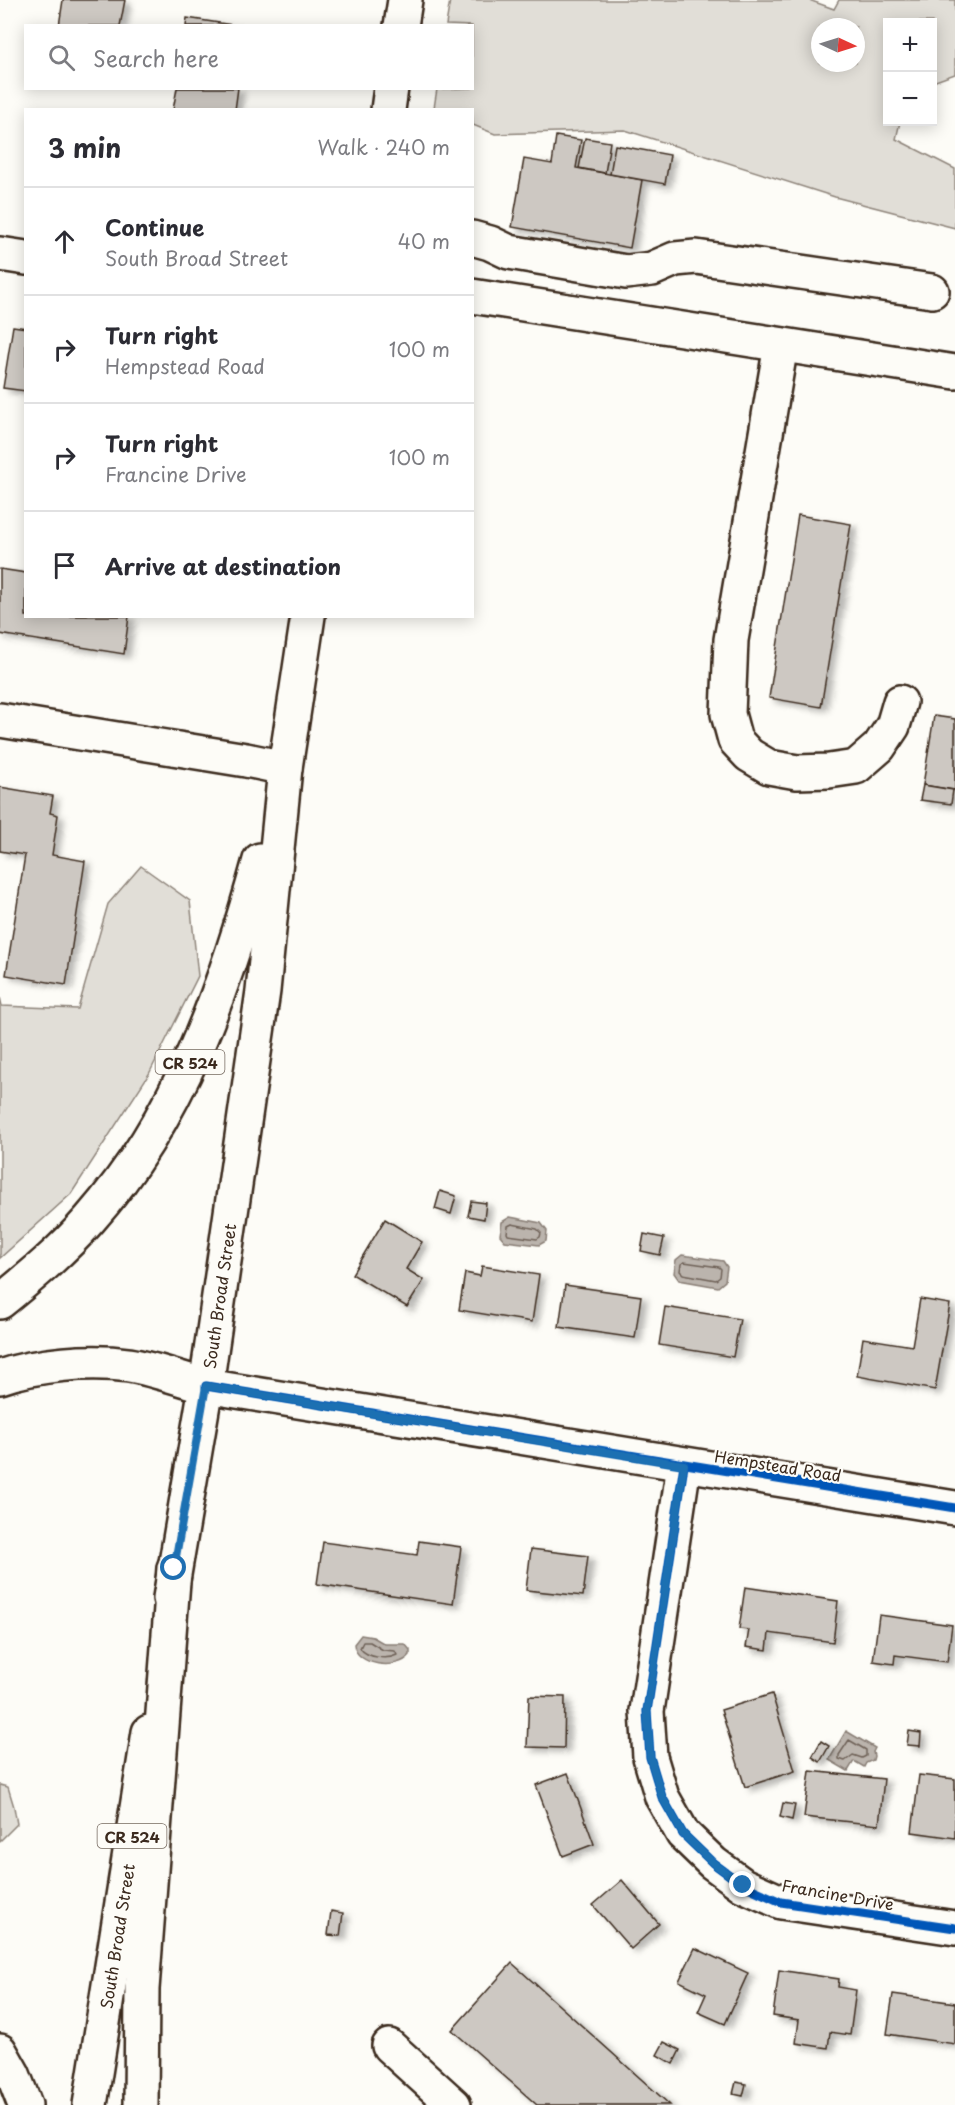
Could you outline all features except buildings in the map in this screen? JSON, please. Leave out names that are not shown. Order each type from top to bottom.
[{"type":"main road","points":[[401,24],[405,0]]},
{"type":"main road","points":[[388,108],[391,90]]},
{"type":"main road","points":[[474,239],[509,252],[626,272],[652,269],[675,259],[696,257],[932,291]]},
{"type":"main road","points":[[0,254],[24,258]]},
{"type":"main road","points":[[474,296],[955,372]]},
{"type":"main road","points":[[781,345],[731,639],[728,714],[735,740],[748,755],[769,767],[797,772],[856,767],[879,747],[893,726],[900,702]]},
{"type":"main road","name":"South Broad Street","points":[[90,2105],[174,1568],[206,1386],[263,991],[285,768],[309,618]]},
{"type":"main road","points":[[0,720],[285,768]]},
{"type":"main road","name":"South Broad Street","points":[[0,1302],[44,1266],[90,1218],[131,1166],[172,1100],[201,1040],[243,920],[285,768]]},
{"type":"main road","name":"Hempstead Road","points":[[0,1377],[10,1373],[70,1364],[130,1365],[206,1386],[955,1508]]},
{"type":"main road","name":"Francine Drive","points":[[684,1465],[647,1711],[650,1757],[662,1797],[683,1834],[713,1863],[743,1885],[781,1902],[955,1928]]},
{"type":"main road","points":[[141,2105],[142,1989],[174,1568]]},
{"type":"main road","points":[[388,2046],[454,2105]]},
{"type":"main road","points":[[0,2051],[13,2074],[25,2105]]},
{"type":"shaded area","points":[[450,0],[809,0],[834,9],[839,0],[955,0],[955,74],[937,81],[937,18],[883,18],[883,126],[899,126],[896,139],[955,169],[955,228],[835,197],[625,130],[495,134],[474,125],[474,108],[434,108],[437,90],[474,90],[474,24],[446,24]]},
{"type":"shaded area","points":[[141,866],[190,901],[198,976],[149,1074],[71,1194],[0,1258],[0,997],[2,1006],[78,1009],[108,904]]},
{"type":"shaded area","points":[[0,1785],[8,1787],[17,1824],[0,1841]]},
{"type":"water","points":[[510,1217],[541,1223],[547,1231],[546,1241],[539,1245],[505,1241],[500,1235],[502,1222]]},
{"type":"water","points":[[682,1255],[723,1261],[727,1267],[725,1281],[718,1287],[679,1280],[674,1273],[676,1260]]},
{"type":"water","points":[[361,1635],[373,1637],[385,1644],[405,1644],[410,1650],[410,1655],[396,1663],[378,1664],[369,1661],[356,1651],[354,1644]]},
{"type":"water","points":[[846,1731],[875,1748],[873,1760],[866,1763],[864,1767],[854,1761],[848,1771],[829,1760]]},
{"type":"cycle path","points":[[206,1386],[955,1508]]},
{"type":"cycle path","points":[[684,1465],[647,1711],[650,1757],[662,1797],[683,1834],[713,1863],[743,1885],[781,1902],[955,1928]]},
{"type":"route","points":[[174,1568],[206,1386],[684,1465],[647,1711],[650,1757],[662,1797],[683,1834],[713,1863],[743,1885]]}]
